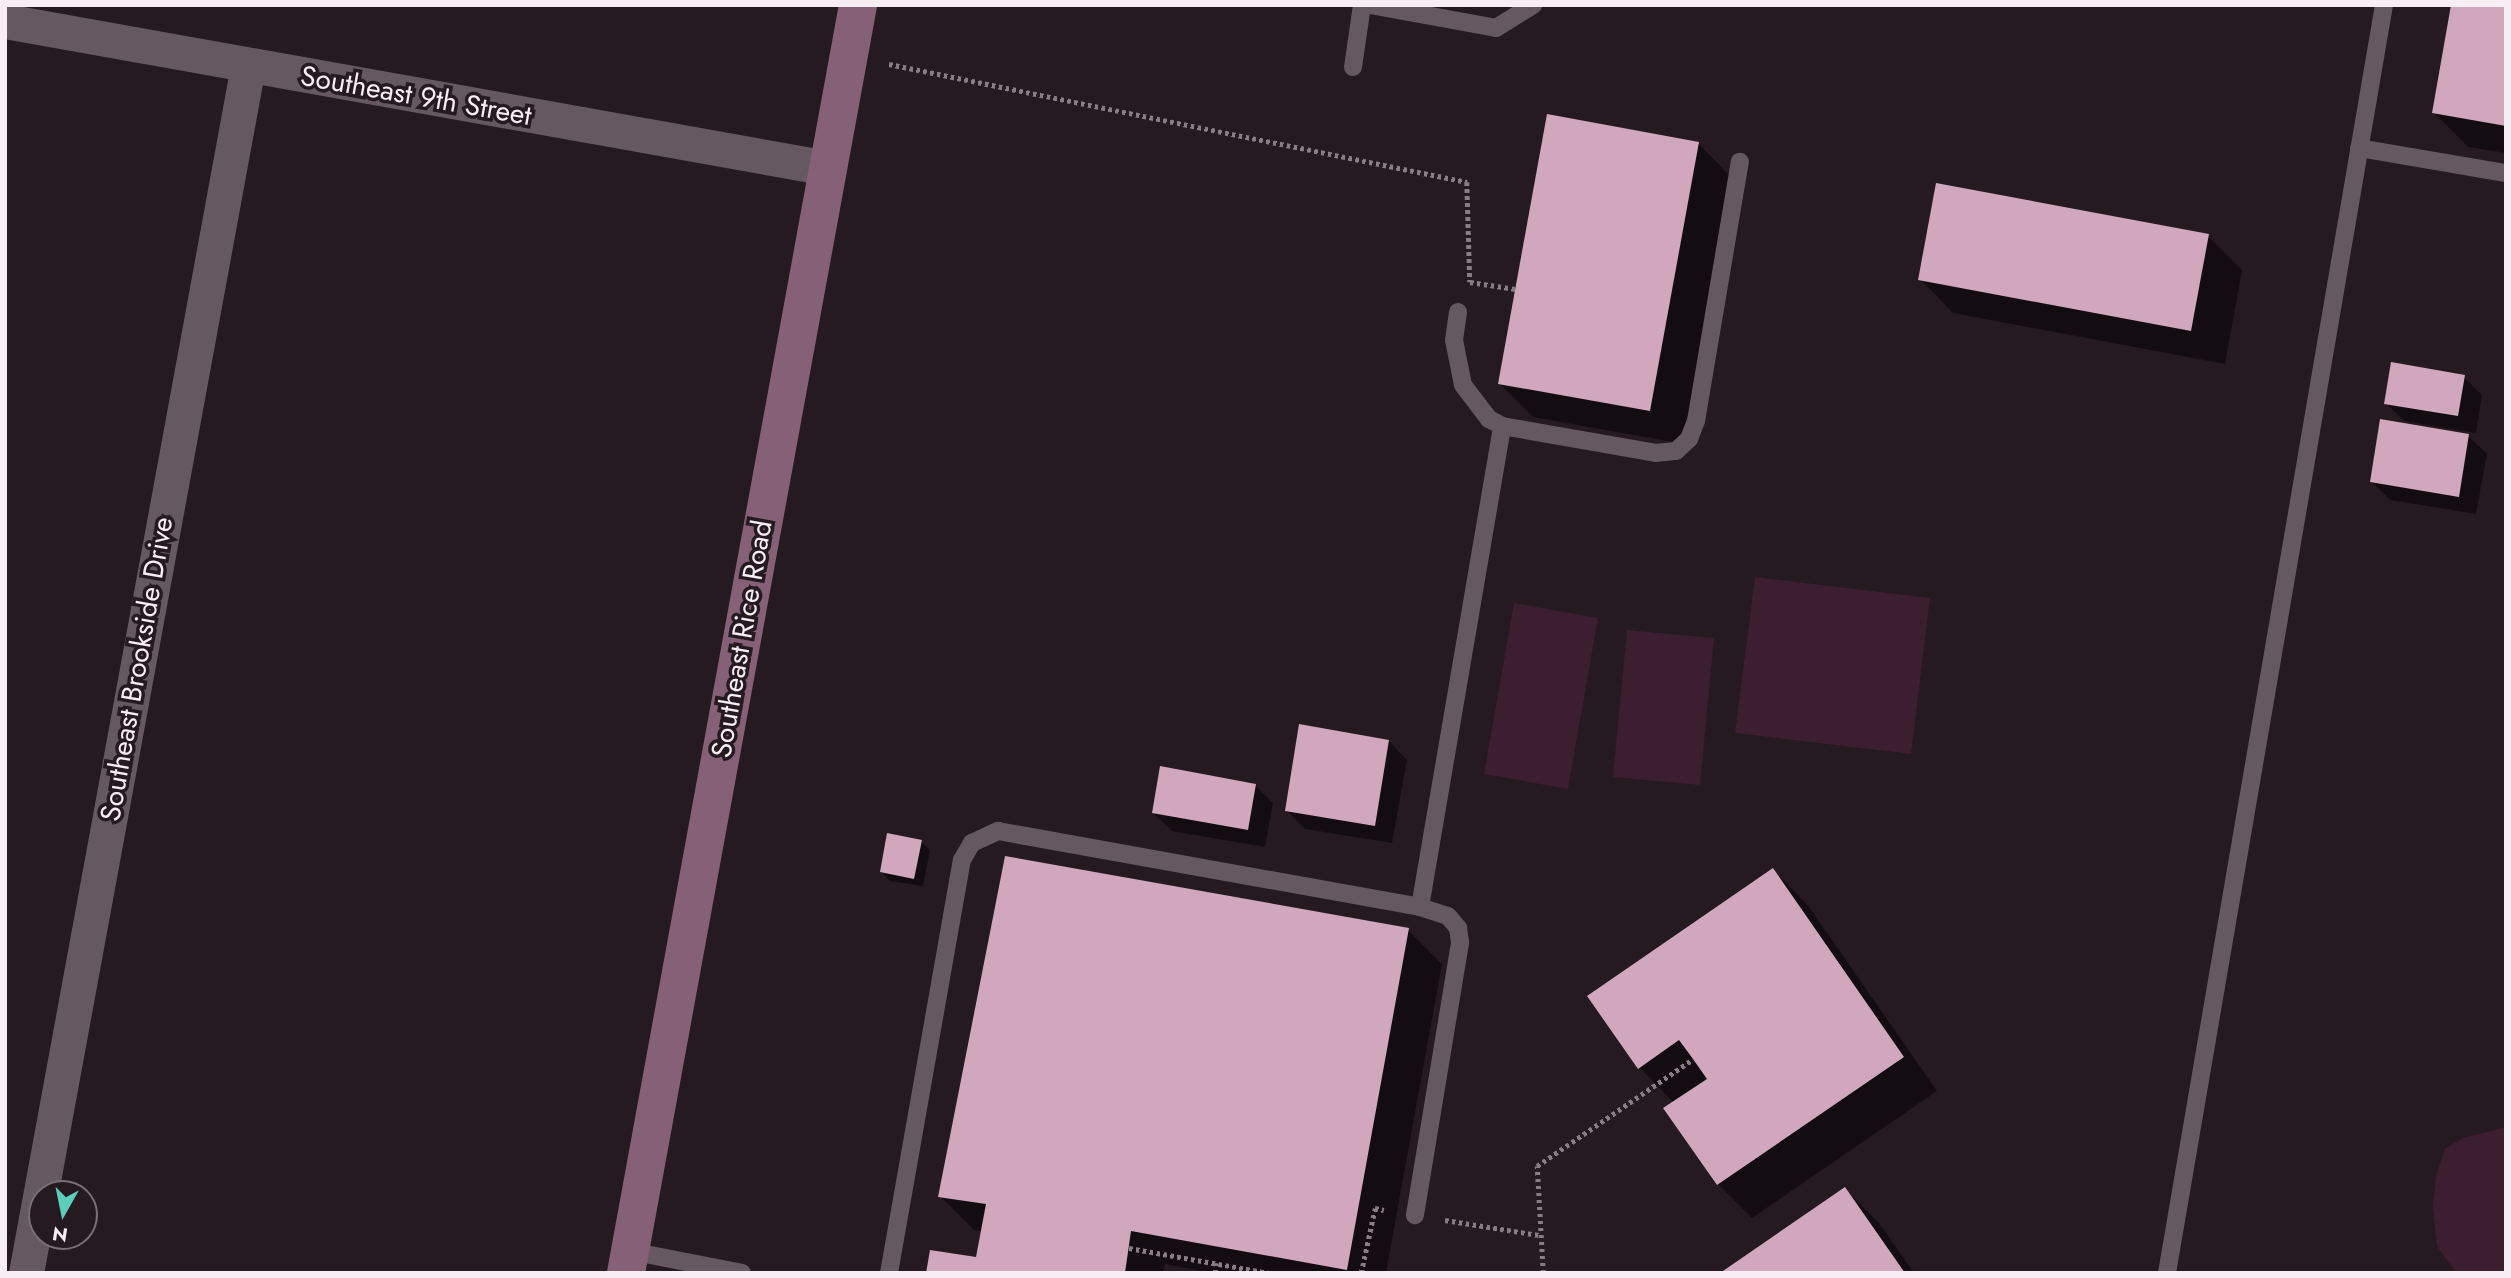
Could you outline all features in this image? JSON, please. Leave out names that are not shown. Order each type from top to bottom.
[{"type":"street","name":"Southeast Rice Road","points":[[628,1262],[858,5]]},
{"type":"street","name":"Southeast 9th Street","points":[[5,21],[828,168]]},
{"type":"street","name":"Southeast Brookside Drive","points":[[26,1273],[248,66]]},
{"type":"lane","points":[[1353,67],[1363,5]]},
{"type":"lane","points":[[1370,5],[1496,28],[1533,5]]},
{"type":"lane","points":[[2167,1273],[2384,5]]},
{"type":"lane","points":[[2359,148],[2506,173]]},
{"type":"lane","points":[[1458,312],[1454,340],[1463,385],[1472,403],[1502,426],[1656,453],[1676,451],[1689,439],[1696,421],[1740,162]]},
{"type":"lane","points":[[1420,907],[1502,426]]},
{"type":"lane","points":[[889,1273],[962,860],[972,843],[985,834],[1012,830],[1420,907],[1448,916],[1458,928],[1460,943],[1415,1215]]},
{"type":"lane","points":[[628,1262],[742,1273]]},
{"type":"path","points":[[885,63],[1467,182],[1470,282],[1515,289]]},
{"type":"path","points":[[1543,1273],[1537,1166],[1693,1059]]},
{"type":"path","points":[[1129,1248],[1269,1273]]},
{"type":"path","points":[[1214,1273],[1216,1263]]},
{"type":"shaded area","points":[[1755,577],[1930,598],[1911,754],[1735,733]]},
{"type":"shaded area","points":[[1514,603],[1598,618],[1568,789],[1484,774]]},
{"type":"shaded area","points":[[1627,630],[1714,638],[1700,785],[1613,777]]},
{"type":"shaded area","points":[[2506,1127],[2506,1273],[2456,1273],[2437,1246],[2433,1207],[2436,1176],[2445,1149],[2463,1138]]},
{"type":"building","points":[[2451,5],[2506,5],[2506,126],[2432,113]]},
{"type":"building","points":[[1547,114],[1699,142],[1650,411],[1498,384]]},
{"type":"building","points":[[1936,183],[2209,234],[2191,331],[1918,280]]},
{"type":"building","points":[[2391,362],[2465,375],[2458,416],[2384,404]]},
{"type":"building","points":[[2380,419],[2469,434],[2459,497],[2370,482]]},
{"type":"building","points":[[1299,724],[1389,740],[1375,826],[1285,811]]},
{"type":"building","points":[[1160,766],[1256,784],[1248,830],[1152,813]]},
{"type":"building","points":[[887,833],[922,840],[914,879],[880,872]]},
{"type":"building","points":[[1005,856],[1409,928],[1347,1270],[1131,1231],[1125,1273],[926,1273],[930,1250],[976,1257],[986,1204],[938,1197]]},
{"type":"building","points":[[1773,868],[1904,1057],[1717,1185],[1663,1108],[1707,1079],[1679,1040],[1638,1069],[1587,996]]},
{"type":"building","points":[[1845,1187],[1905,1273],[1720,1273]]}]
